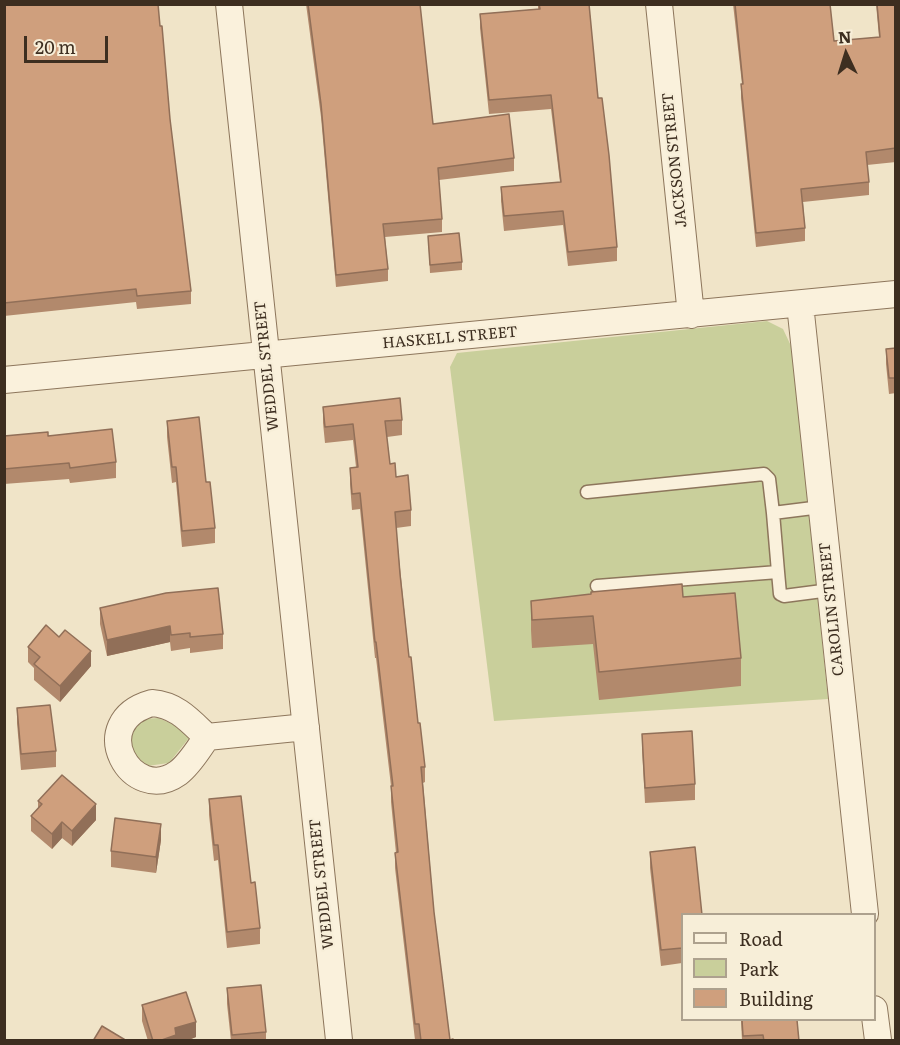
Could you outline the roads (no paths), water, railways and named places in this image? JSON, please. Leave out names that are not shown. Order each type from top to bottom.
[{"type":"street","name":"WEDDEL STREET","points":[[230,4],[339,1041]]},
{"type":"street","name":"JACKSON STREET","points":[[659,4],[691,315]]},
{"type":"street","name":"HASKELL STREET","points":[[4,380],[896,294]]},
{"type":"street","name":"CAROLIN STREET","points":[[800,304],[864,913]]},
{"type":"street","points":[[207,736],[306,727]]},
{"type":"street","points":[[876,1021],[878,1041]]},
{"type":"lane","points":[[587,492],[764,474],[769,479],[780,594],[784,596],[830,590]]},
{"type":"lane","points":[[773,513],[822,507]]},
{"type":"lane","points":[[597,586],[778,572]]}]
